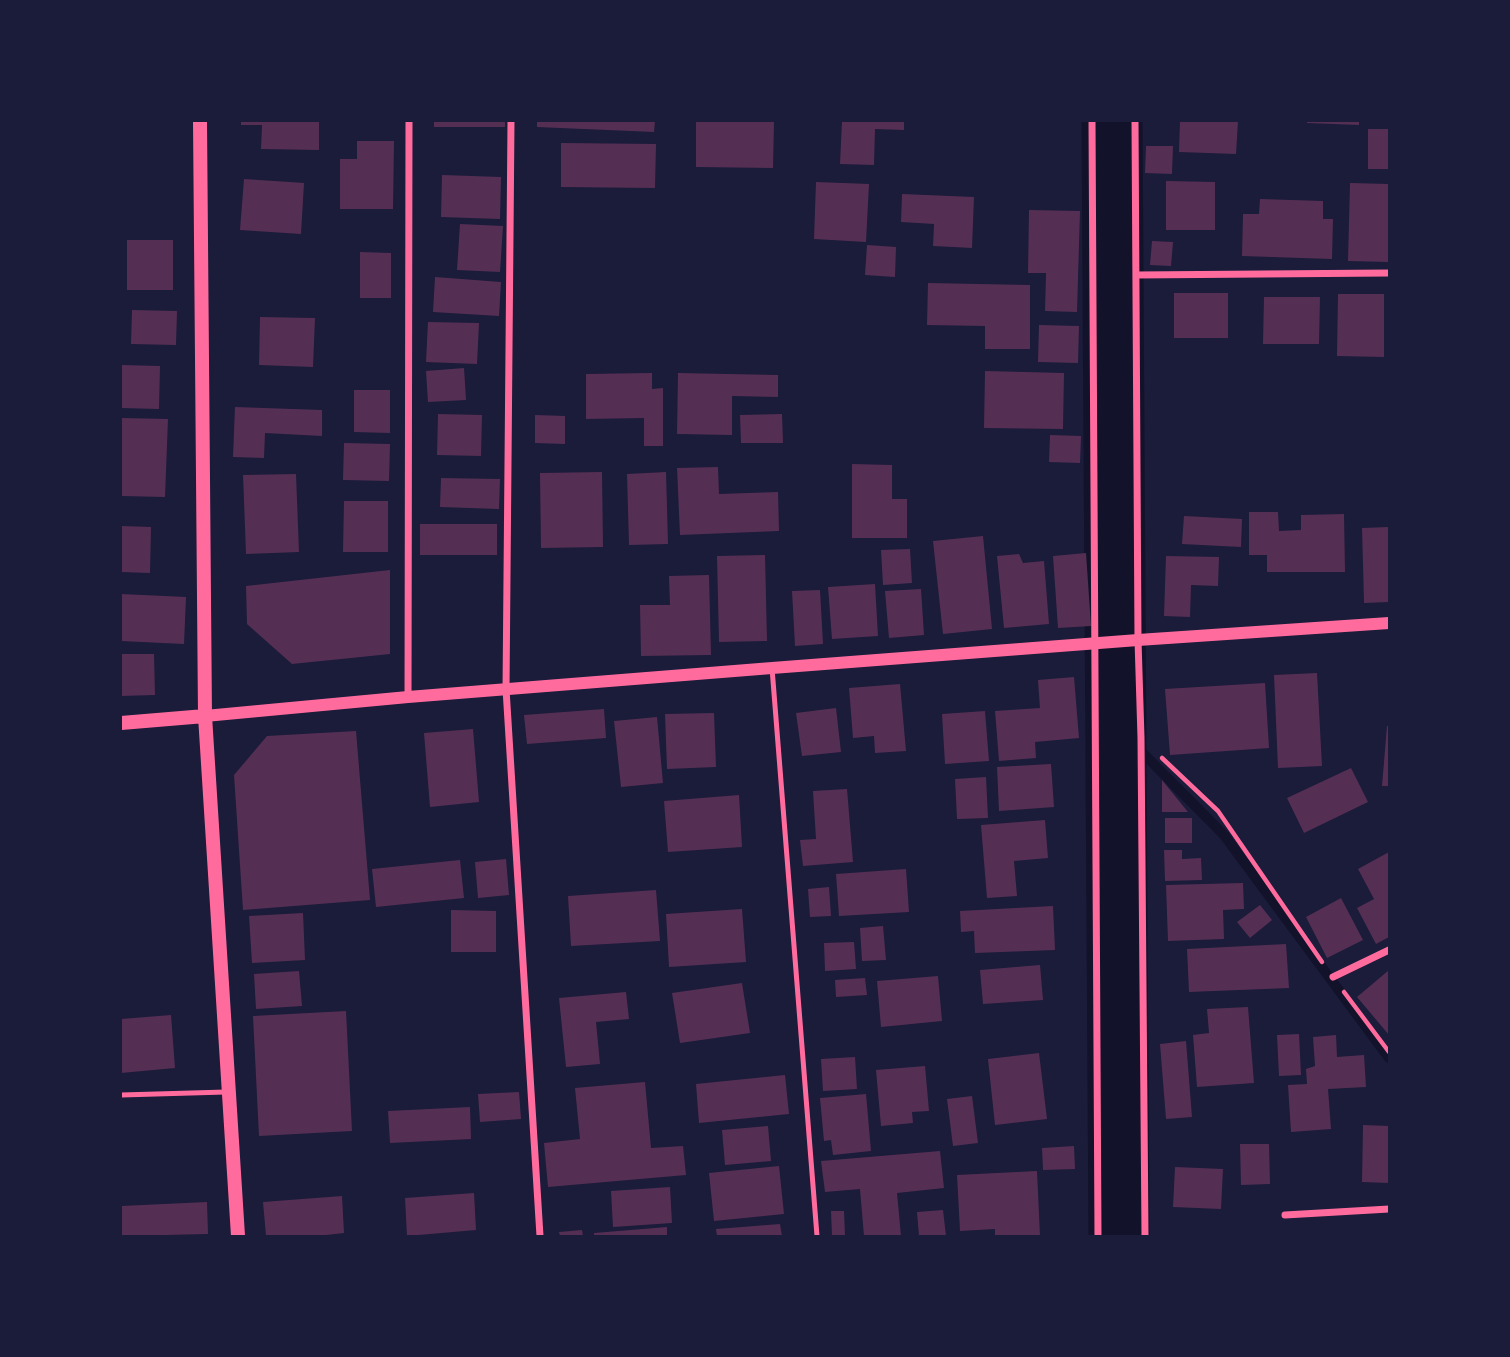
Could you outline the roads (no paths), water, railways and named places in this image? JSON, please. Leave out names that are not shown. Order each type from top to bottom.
[{"type":"main road","points":[[200,121],[205,716],[238,1236]]},
{"type":"main road","points":[[121,723],[205,716]]},
{"type":"street","points":[[408,697],[409,121]]},
{"type":"street","points":[[511,121],[506,689],[540,1236]]},
{"type":"street","points":[[1092,121],[1098,1236]]},
{"type":"street","points":[[1135,121],[1145,1236]]},
{"type":"street","points":[[1136,275],[1389,273]]},
{"type":"street","points":[[205,716],[772,668],[1389,623]]},
{"type":"street","points":[[1333,977],[1389,950]]},
{"type":"street","points":[[1285,1215],[1389,1209]]},
{"type":"lane","points":[[772,668],[817,1236]]},
{"type":"lane","points":[[121,1095],[229,1092]]},
{"type":"waterway","points":[[1112,121],[1119,1236]]},
{"type":"waterway","points":[[1116,726],[1224,835],[1389,1058]]}]
